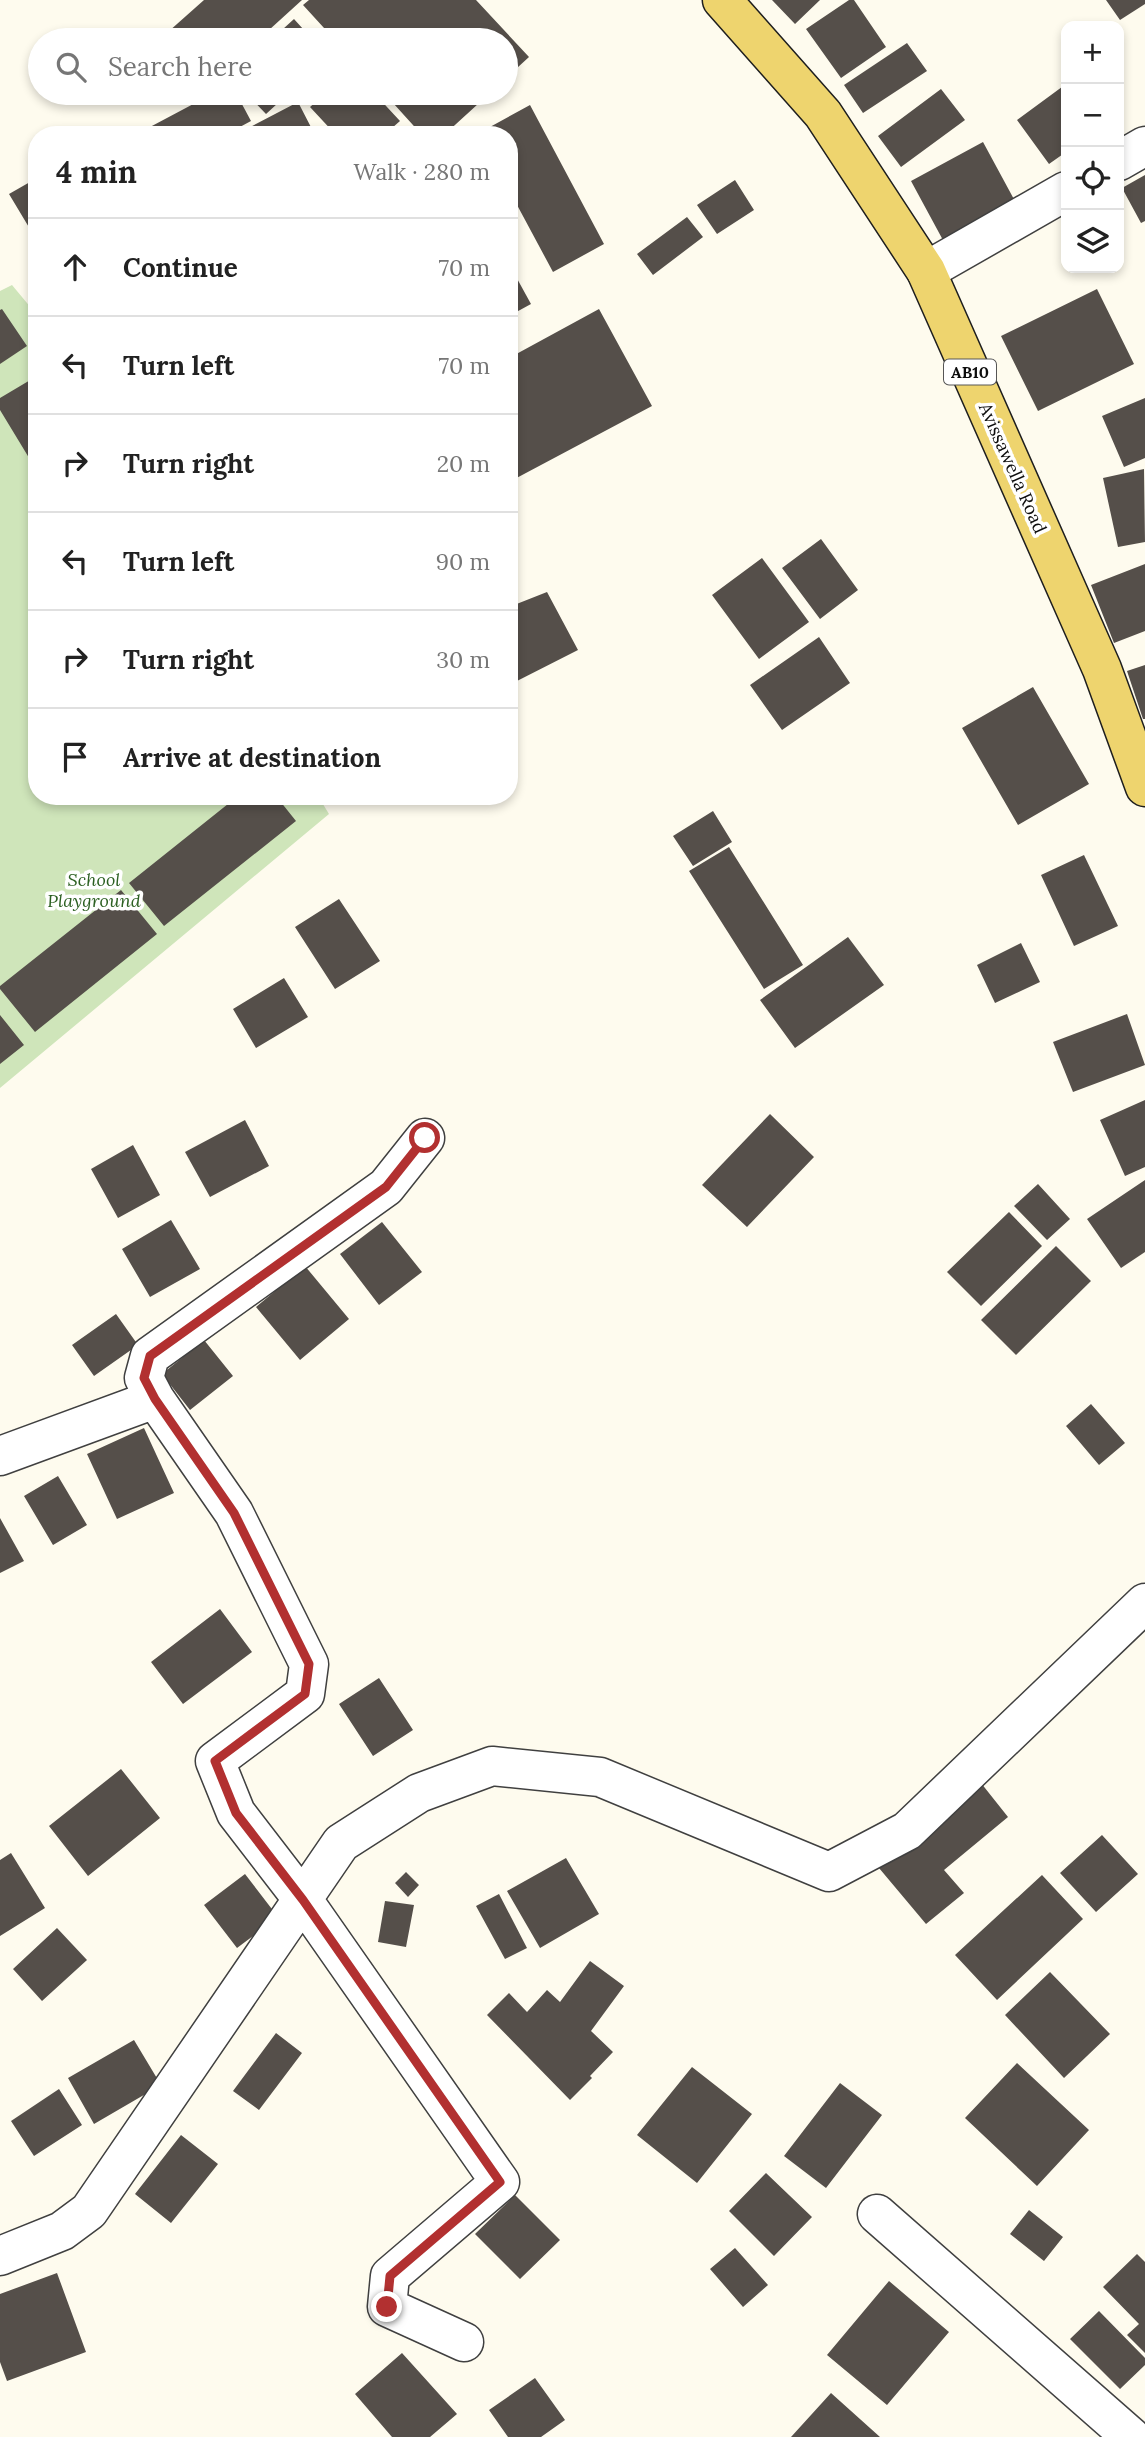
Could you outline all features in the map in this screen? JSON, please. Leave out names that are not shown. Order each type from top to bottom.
[{"type":"main road","name":"Avissawella Road","points":[[722,0],[823,114],[926,271],[1102,669],[1145,787]]},
{"type":"street","points":[[1124,158],[1145,146]]},
{"type":"street","points":[[926,271],[1061,194]]},
{"type":"street","points":[[425,1138],[386,1187],[150,1356],[144,1378],[155,1399],[234,1513],[309,1664],[305,1694],[215,1761],[236,1813],[303,1900],[500,2182],[390,2276],[387,2307],[464,2342]]},
{"type":"street","points":[[0,1456],[155,1399]]},
{"type":"street","points":[[0,2256],[62,2231],[89,2211],[341,1843],[419,1793],[492,1766],[600,1777],[828,1872],[907,1831],[1145,1604]]},
{"type":"street","points":[[877,2214],[1131,2437]]},
{"type":"green space","name":"School Playground","points":[[12,285],[28,304],[28,805],[324,805],[329,814],[0,1088],[0,291]]},
{"type":"building","points":[[204,0],[302,0],[271,28],[172,28]]},
{"type":"building","points":[[309,0],[476,0],[502,28],[324,28],[303,5]]},
{"type":"building","points":[[772,0],[820,0],[795,24]]},
{"type":"building","points":[[849,0],[854,0],[886,47],[841,78],[806,29]]},
{"type":"building","points":[[1106,0],[1145,0],[1145,4],[1120,20]]},
{"type":"building","points":[[294,19],[302,28],[284,28]]},
{"type":"building","points":[[907,43],[927,71],[863,113],[844,85]]},
{"type":"building","points":[[518,45],[529,57],[518,67]]},
{"type":"building","points":[[1061,88],[1061,156],[1049,164],[1017,120]]},
{"type":"building","points":[[941,89],[965,120],[901,167],[878,136]]},
{"type":"building","points":[[191,105],[242,105],[251,121],[242,126],[152,126]]},
{"type":"building","points":[[257,105],[276,105],[266,114]]},
{"type":"building","points":[[292,105],[300,105],[310,126],[252,126]]},
{"type":"building","points":[[385,105],[400,121],[394,126],[328,126],[310,107]]},
{"type":"building","points":[[395,105],[477,105],[454,126],[414,126]]},
{"type":"building","points":[[530,105],[604,244],[553,272],[518,207],[518,126],[492,126]]},
{"type":"building","points":[[983,142],[1016,203],[944,242],[911,181]]},
{"type":"building","points":[[1145,175],[1145,221],[1141,223],[1124,187]]},
{"type":"building","points":[[735,180],[754,210],[717,234],[697,205]]},
{"type":"building","points":[[28,183],[28,226],[9,194]]},
{"type":"building","points":[[687,217],[703,237],[653,275],[637,254]]},
{"type":"building","points":[[518,280],[531,304],[518,311]]},
{"type":"building","points":[[1097,289],[1134,364],[1038,411],[1001,336]]},
{"type":"building","points":[[2,309],[27,346],[0,364],[0,310]]},
{"type":"building","points":[[599,309],[652,406],[518,477],[518,353]]},
{"type":"building","points":[[28,381],[28,456],[0,410],[0,398]]},
{"type":"building","points":[[1145,398],[1145,458],[1124,467],[1102,416]]},
{"type":"building","points":[[1144,469],[1145,542],[1118,547],[1103,478]]},
{"type":"building","points":[[821,539],[858,590],[820,619],[782,568]]},
{"type":"building","points":[[762,558],[809,622],[759,659],[712,595]]},
{"type":"building","points":[[1145,564],[1145,631],[1114,643],[1091,585]]},
{"type":"building","points":[[547,592],[578,650],[518,680],[518,603]]},
{"type":"building","points":[[819,637],[850,683],[782,730],[750,685]]},
{"type":"building","points":[[1145,665],[1145,719],[1143,719],[1127,671]]},
{"type":"building","points":[[1033,687],[1089,784],[1018,825],[962,728]]},
{"type":"building","points":[[227,805],[283,805],[296,821],[164,926],[129,883]]},
{"type":"building","points":[[713,811],[732,842],[693,866],[673,836]]},
{"type":"building","points":[[729,847],[803,965],[764,989],[689,871]]},
{"type":"building","points":[[1084,855],[1118,926],[1074,946],[1041,875]]},
{"type":"building","points":[[121,890],[157,934],[35,1032],[0,986]]},
{"type":"building","points":[[339,899],[380,961],[335,989],[295,927]]},
{"type":"building","points":[[848,937],[884,985],[795,1048],[760,1000]]},
{"type":"building","points":[[1021,943],[1040,982],[995,1003],[977,965]]},
{"type":"building","points":[[284,978],[308,1017],[256,1048],[233,1009]]},
{"type":"building","points":[[1127,1014],[1145,1065],[1073,1092],[1053,1042]]},
{"type":"building","points":[[0,1015],[24,1045],[0,1064]]},
{"type":"building","points":[[1145,1100],[1145,1167],[1125,1176],[1100,1120]]},
{"type":"building","points":[[770,1114],[814,1157],[747,1227],[702,1185]]},
{"type":"building","points":[[245,1120],[269,1166],[210,1197],[185,1152]]},
{"type":"building","points":[[133,1145],[160,1195],[118,1218],[91,1169]]},
{"type":"building","points":[[1145,1180],[1145,1252],[1121,1268],[1087,1219]]},
{"type":"building","points":[[1038,1184],[1070,1219],[1047,1240],[1014,1206]]},
{"type":"building","points":[[1009,1212],[1042,1246],[981,1306],[947,1272]]},
{"type":"building","points":[[171,1220],[200,1269],[150,1297],[122,1249]]},
{"type":"building","points":[[382,1222],[422,1272],[379,1305],[340,1254]]},
{"type":"building","points":[[1056,1246],[1091,1281],[1016,1355],[981,1320]]},
{"type":"building","points":[[305,1266],[349,1319],[300,1360],[256,1307]]},
{"type":"building","points":[[116,1314],[138,1345],[94,1376],[72,1345]]},
{"type":"building","points":[[204,1340],[233,1376],[190,1410],[162,1374]]},
{"type":"building","points":[[1091,1404],[1125,1443],[1099,1465],[1066,1426]]},
{"type":"building","points":[[144,1428],[174,1493],[117,1519],[87,1454]]},
{"type":"building","points":[[58,1476],[87,1525],[53,1545],[24,1496]]},
{"type":"building","points":[[0,1518],[24,1561],[0,1573]]},
{"type":"building","points":[[220,1609],[252,1652],[183,1704],[151,1662]]},
{"type":"building","points":[[379,1678],[413,1730],[373,1756],[339,1704]]},
{"type":"building","points":[[121,1769],[160,1818],[88,1876],[49,1826]]},
{"type":"building","points":[[981,1783],[1008,1817],[944,1870],[964,1893],[926,1924],[879,1868]]},
{"type":"building","points":[[1102,1835],[1138,1874],[1096,1912],[1060,1873]]},
{"type":"building","points":[[11,1853],[45,1908],[0,1936],[0,1860]]},
{"type":"building","points":[[566,1858],[599,1914],[540,1948],[507,1891]]},
{"type":"building","points":[[406,1872],[419,1885],[408,1897],[395,1883]]},
{"type":"building","points":[[245,1874],[278,1917],[237,1948],[204,1905]]},
{"type":"building","points":[[1042,1875],[1083,1919],[997,2000],[955,1955]]},
{"type":"building","points":[[499,1894],[527,1948],[505,1959],[476,1906]]},
{"type":"building","points":[[385,1901],[414,1905],[406,1947],[378,1942]]},
{"type":"building","points":[[57,1928],[87,1960],[42,2001],[13,1969]]},
{"type":"building","points":[[590,1961],[624,1986],[591,2031],[613,2052],[570,2100],[487,2015],[509,1993],[527,2012],[547,1990],[560,2002]]},
{"type":"building","points":[[1050,1972],[1110,2034],[1064,2078],[1005,2015]]},
{"type":"building","points":[[276,2033],[302,2053],[259,2110],[233,2091]]},
{"type":"building","points":[[134,2040],[161,2085],[94,2124],[68,2078]]},
{"type":"building","points":[[1017,2063],[1089,2130],[1037,2186],[965,2118]]},
{"type":"building","points":[[692,2067],[752,2114],[697,2183],[637,2135]]},
{"type":"building","points":[[840,2083],[882,2115],[826,2188],[784,2156]]},
{"type":"building","points":[[59,2089],[82,2125],[34,2156],[11,2121]]},
{"type":"building","points":[[181,2135],[218,2164],[171,2223],[135,2194]]},
{"type":"building","points":[[766,2173],[812,2217],[774,2256],[729,2211]]},
{"type":"building","points":[[515,2195],[560,2240],[520,2279],[475,2234]]},
{"type":"building","points":[[1029,2210],[1063,2237],[1044,2261],[1010,2234]]},
{"type":"building","points":[[735,2248],[768,2285],[743,2307],[710,2269]]},
{"type":"building","points":[[1137,2254],[1145,2262],[1145,2353],[1127,2335],[1139,2324],[1103,2287]]},
{"type":"building","points":[[57,2273],[86,2352],[7,2381],[0,2362],[0,2294]]},
{"type":"building","points":[[889,2281],[949,2332],[887,2405],[827,2355]]},
{"type":"building","points":[[1099,2311],[1145,2358],[1145,2365],[1120,2389],[1070,2339]]},
{"type":"building","points":[[402,2353],[457,2414],[430,2437],[392,2437],[355,2394]]},
{"type":"building","points":[[535,2378],[565,2420],[541,2437],[508,2437],[489,2410]]},
{"type":"building","points":[[831,2393],[880,2437],[791,2437]]},
{"type":"route","points":[[387,2307],[390,2276],[500,2182],[303,1900],[236,1813],[215,1761],[305,1694],[309,1664],[234,1513],[155,1399],[144,1378],[150,1356],[386,1187],[425,1138]]}]
